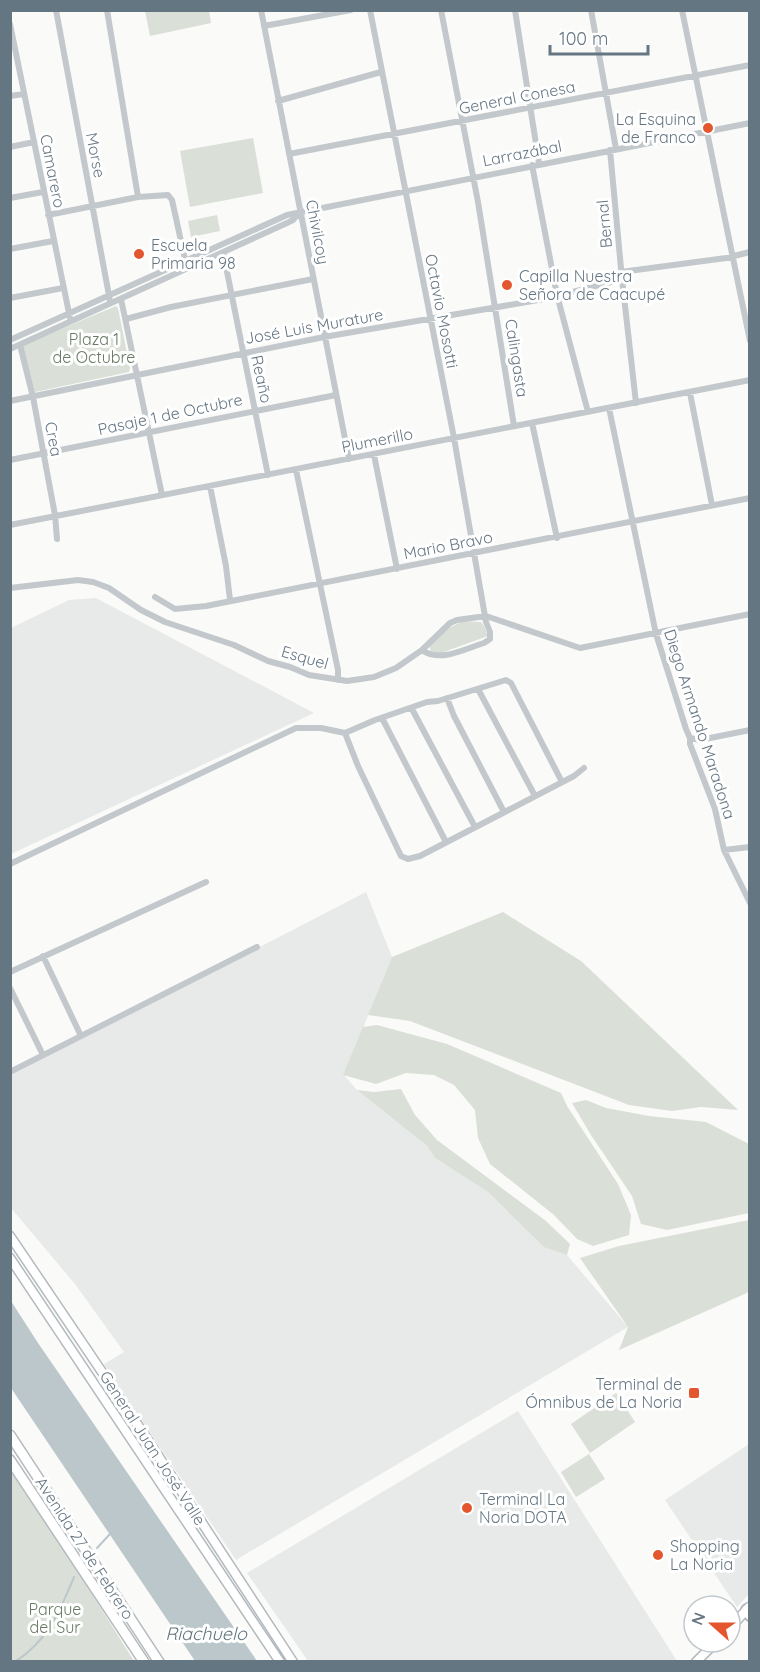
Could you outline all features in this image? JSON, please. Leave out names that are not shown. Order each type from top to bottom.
[{"type":"main road","name":"General Juan José Valle","points":[[10,1236],[144,1434],[293,1662]]},
{"type":"main road","name":"General Juan José Valle","points":[[10,1258],[278,1662]]},
{"type":"main road","name":"Avenida 27 de Febrero","points":[[10,1435],[159,1662]]},
{"type":"main road","name":"Avenida 27 de Febrero","points":[[10,1460],[144,1662]]},
{"type":"street","name":"Morse","points":[[56,10],[110,300]]},
{"type":"street","points":[[107,10],[138,197]]},
{"type":"street","name":"Chivilcoy","points":[[261,10],[349,459]]},
{"type":"street","points":[[264,26],[351,10]]},
{"type":"street","name":"Octavio Mosotti","points":[[370,10],[491,635],[487,641],[437,656],[422,650]]},
{"type":"street","name":"Calingasta","points":[[441,10],[473,177],[514,426]]},
{"type":"street","points":[[515,10],[557,295],[588,412]]},
{"type":"street","name":"Bernal","points":[[591,10],[607,93],[621,275],[636,403]]},
{"type":"street","points":[[682,10],[750,341]]},
{"type":"street","name":"Camarero","points":[[10,24],[53,241],[72,322]]},
{"type":"street","name":"General Conesa","points":[[289,154],[750,65]]},
{"type":"street","points":[[278,101],[381,72]]},
{"type":"street","points":[[10,96],[24,94]]},
{"type":"street","name":"Larrazábal","points":[[10,349],[72,322],[110,300],[121,299],[280,218],[536,164],[750,123]]},
{"type":"street","points":[[10,147],[34,142]]},
{"type":"street","points":[[10,198],[44,192]]},
{"type":"street","points":[[48,215],[138,197],[165,195],[171,197],[186,265]]},
{"type":"street","name":"Larrazábal","points":[[10,340],[110,300],[186,265],[223,252],[293,220],[300,212]]},
{"type":"street","points":[[10,249],[53,241]]},
{"type":"street","name":"Reaño","points":[[223,252],[268,475]]},
{"type":"street","name":"José Luis Murature","points":[[10,401],[324,337],[557,295],[621,275],[750,252]]},
{"type":"street","points":[[126,319],[171,307],[232,297],[313,279]]},
{"type":"street","points":[[10,298],[63,288]]},
{"type":"street","points":[[121,299],[162,495]]},
{"type":"street","name":"Crea","points":[[20,345],[33,397],[55,515],[57,539]]},
{"type":"street","name":"Plumerillo","points":[[10,525],[750,380]]},
{"type":"street","points":[[690,393],[712,506]]},
{"type":"street","name":"Pasaje 1 de Octubre","points":[[10,460],[336,395]]},
{"type":"street","name":"Diego Armando Maradona","points":[[609,408],[656,634],[692,749],[715,809],[724,850],[750,903]]},
{"type":"street","points":[[532,423],[557,538]]},
{"type":"street","points":[[374,454],[397,569]]},
{"type":"street","points":[[296,470],[338,670],[338,680]]},
{"type":"street","points":[[210,486],[226,566],[230,600]]},
{"type":"street","name":"Mario Bravo","points":[[155,597],[175,609],[206,606],[750,498]]},
{"type":"street","name":"Esquel","points":[[10,588],[78,580],[93,582],[109,588],[141,610],[165,622],[234,645],[302,673],[338,680],[353,681],[384,674],[422,650],[454,621],[486,616],[574,647],[586,648],[656,634]]},
{"type":"street","points":[[656,634],[750,614]]},
{"type":"street","points":[[10,864],[296,728],[321,728],[345,733],[366,722],[506,680],[511,683],[562,782]]},
{"type":"street","points":[[478,689],[535,796]]},
{"type":"street","points":[[447,698],[504,812]]},
{"type":"street","points":[[412,708],[475,827]]},
{"type":"street","points":[[382,718],[446,842]]},
{"type":"street","points":[[690,738],[700,740],[750,730]]},
{"type":"street","points":[[345,733],[358,766],[401,856],[408,859],[574,776],[584,768]]},
{"type":"street","points":[[724,850],[750,847]]},
{"type":"street","points":[[10,972],[206,882]]},
{"type":"street","points":[[10,1072],[257,947]]},
{"type":"street","points":[[42,956],[81,1036]]},
{"type":"street","points":[[10,988],[43,1055]]},
{"type":"shaded area","points":[[96,598],[314,713],[11,854],[11,628],[69,600]]},
{"type":"shaded area","points":[[366,892],[392,957],[344,1075],[357,1090],[427,1146],[435,1158],[488,1192],[544,1246],[567,1255],[628,1327],[236,1560],[104,1364],[124,1352],[75,1284],[11,1208],[10,1076]]},
{"type":"shaded area","name":"Terminal La Noria DOTA","points":[[518,1411],[677,1661],[308,1661],[247,1573]]},
{"type":"shaded area","points":[[749,1444],[750,1534],[747,1536],[750,1540],[749,1594],[742,1602],[742,1594],[728,1594],[665,1500]]},
{"type":"green space","points":[[145,11],[209,11],[211,23],[150,36]]},
{"type":"green space","points":[[253,138],[263,193],[190,207],[180,151]]},
{"type":"green space","points":[[217,215],[220,231],[191,237],[188,221]]},
{"type":"green space","name":"Plaza 1 de Octubre","points":[[116,306],[129,372],[35,392],[22,351],[23,345]]},
{"type":"green space","points":[[463,621],[481,622],[488,636],[441,653],[431,651],[429,646],[447,629]]},
{"type":"green space","points":[[503,912],[581,961],[738,1110],[701,1107],[672,1111],[629,1105],[410,1021],[368,1015],[392,957]]},
{"type":"green space","points":[[377,1025],[447,1044],[561,1093],[567,1106],[618,1184],[631,1215],[629,1235],[593,1246],[577,1239],[554,1215],[490,1164],[478,1138],[475,1110],[454,1085],[434,1075],[406,1073],[376,1084],[343,1075],[363,1027]]},
{"type":"green space","points":[[401,1089],[415,1115],[437,1140],[546,1221],[570,1244],[567,1255],[544,1247],[488,1192],[435,1158],[427,1146],[357,1090],[374,1092]]},
{"type":"green space","points":[[586,1100],[606,1108],[649,1116],[706,1122],[749,1144],[749,1213],[667,1230],[641,1224],[632,1196],[572,1103]]},
{"type":"green space","points":[[749,1220],[749,1292],[619,1350],[628,1327],[580,1258],[619,1246]]},
{"type":"green space","points":[[616,1393],[635,1422],[590,1453],[571,1424]]},
{"type":"green space","points":[[589,1454],[605,1479],[576,1497],[561,1472]]},
{"type":"green space","name":"Parque del Sur","points":[[11,1472],[78,1572],[134,1661],[11,1661]]},
{"type":"water","name":"Riachuelo","points":[[11,1301],[257,1661],[195,1661],[11,1388]]},
{"type":"waterway","points":[[97,1548],[110,1534]]},
{"type":"waterway","points":[[15,1662],[36,1644],[52,1624],[74,1577]]},
{"type":"place","name":"La Esquina de Franco","points":[[708,128]]},
{"type":"place","name":"Escuela Primaria 98","points":[[139,254]]},
{"type":"place","name":"Capilla Nuestra Señora de Caacupé","points":[[507,285]]},
{"type":"place","name":"Terminal de Ómnibus de La Noria","points":[[694,1393]]},
{"type":"place","name":"Terminal La Noria DOTA","points":[[467,1508]]},
{"type":"place","name":"Shopping La Noria","points":[[658,1555]]}]
